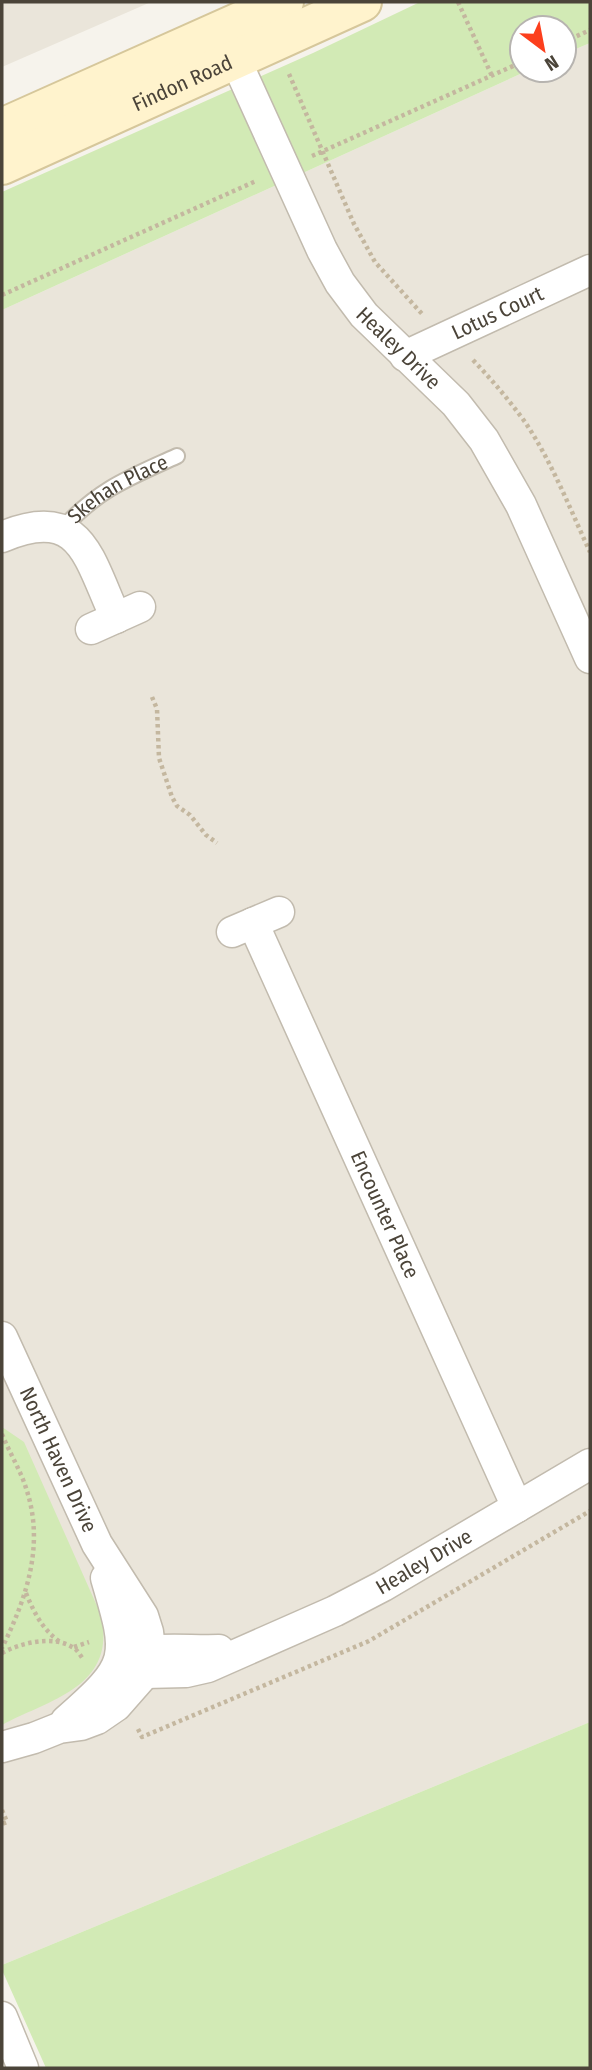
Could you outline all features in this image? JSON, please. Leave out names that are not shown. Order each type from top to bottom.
[{"type":"main road","name":"Findon Road","points":[[2,165],[228,45],[284,2]]},
{"type":"main road","name":"Findon Road","points":[[2,128],[228,45],[275,42],[344,5]]},
{"type":"street","name":"Healey Drive","points":[[228,45],[340,283],[364,315],[456,404],[484,440],[503,471],[590,658]]},
{"type":"street","name":"Lotus Court","points":[[405,356],[590,270]]},
{"type":"street","name":"Skehan Place","points":[[2,537],[34,526],[63,528],[74,536],[84,549],[115,618]]},
{"type":"street","name":"Encounter Place","points":[[255,922],[517,1507]]},
{"type":"street","name":"North Haven Drive","points":[[2,1337],[12,1387],[97,1544],[142,1616],[148,1632],[147,1661]]},
{"type":"street","name":"Healey Drive","points":[[121,1655],[147,1661],[184,1651],[251,1648],[373,1592],[590,1464]]},
{"type":"street","name":"North Haven Drive","points":[[97,1544],[121,1626],[121,1655]]},
{"type":"street","points":[[2,1759],[46,1733],[106,1684],[114,1674],[121,1655]]},
{"type":"street","points":[[2,1747],[97,1719],[116,1706],[147,1661]]},
{"type":"street","points":[[2,2017],[23,2068]]},
{"type":"lane","name":"Skehan Place","points":[[63,528],[96,496],[177,456]]},
{"type":"path","points":[[458,2],[492,76]]},
{"type":"path","points":[[275,42],[354,225],[375,262],[417,309],[500,389],[526,424],[546,459],[590,552]]},
{"type":"path","points":[[2,295],[508,69]]},
{"type":"path","points":[[152,697],[157,709],[159,758],[172,797],[177,806],[190,815],[206,835],[217,843]]},
{"type":"path","points":[[2,1434],[25,1484],[35,1535],[26,1593],[2,1651]]},
{"type":"path","points":[[26,1593],[33,1612],[42,1625],[61,1643]]},
{"type":"path","points":[[2,1651],[29,1643],[61,1643],[74,1647],[106,1684]]},
{"type":"path","points":[[2,1810],[7,1822],[2,1824]]},
{"type":"shaded area","points":[[2,2],[151,2],[2,67]]},
{"type":"shaded area","points":[[590,43],[590,1722],[2,1965],[2,310],[508,80],[508,84],[578,84],[578,48]]},
{"type":"green space","points":[[420,2],[590,2],[590,43],[578,48],[578,14],[508,14],[508,80],[2,310],[2,192],[313,53]]},
{"type":"green space","points":[[2,1427],[24,1442],[101,1615],[103,1639],[99,1659],[90,1675],[76,1687],[2,1725]]},
{"type":"green space","points":[[590,1722],[590,2068],[46,2068],[2,1965]]}]
